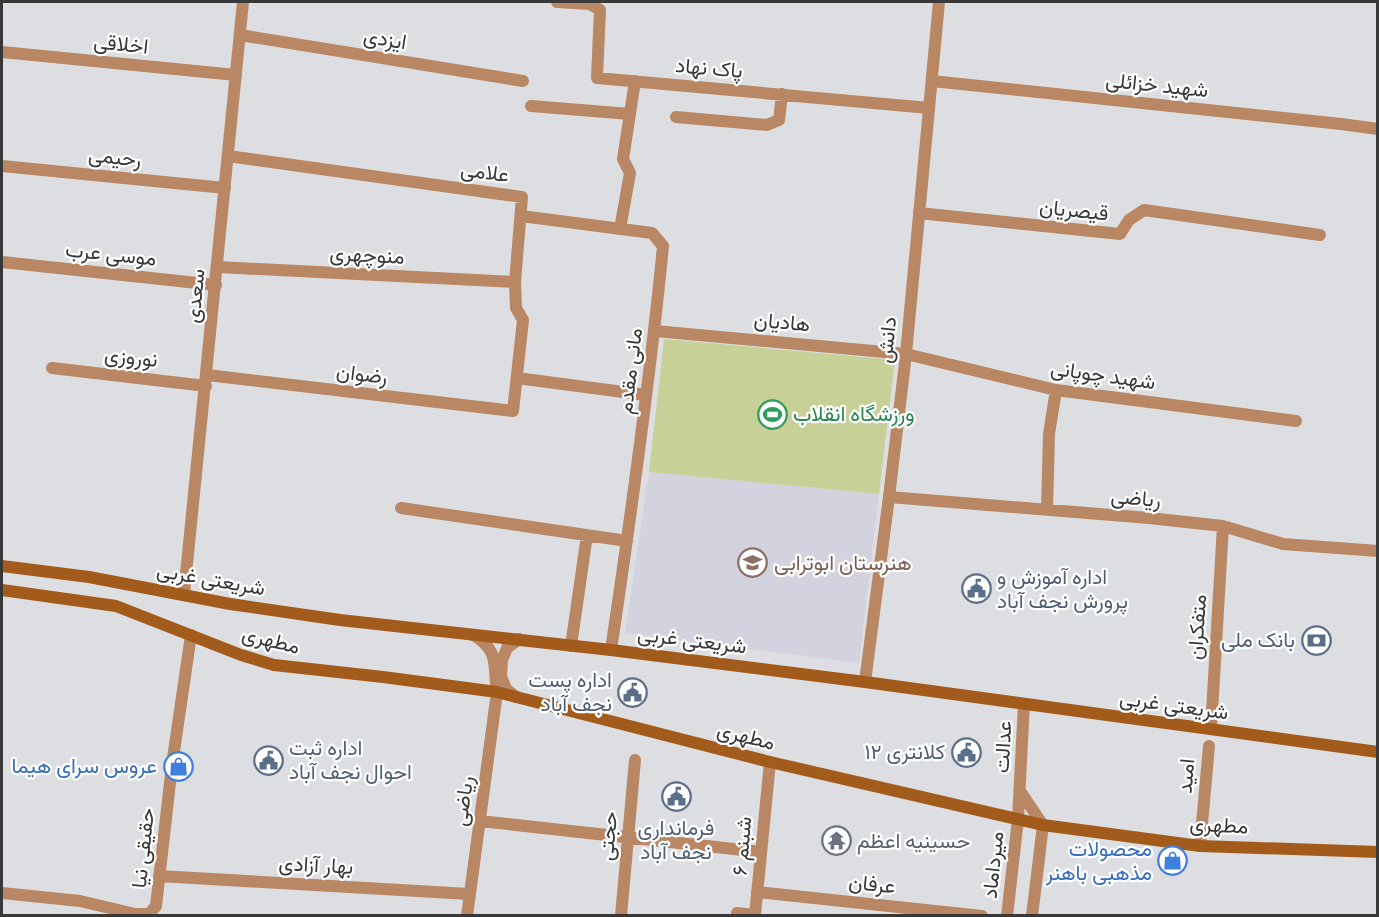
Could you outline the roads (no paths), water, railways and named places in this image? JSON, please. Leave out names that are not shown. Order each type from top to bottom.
[{"type":"main road","name":"شریعتی غربی","points":[[2,566],[89,577],[230,604],[340,620],[519,639],[865,682],[1377,752]]},
{"type":"main road","name":"مطهری","points":[[2,590],[116,606],[241,655],[274,665],[497,692],[770,762],[1043,825],[1200,846],[1377,852]]},
{"type":"street","name":"سعدی","points":[[184,594],[243,2]]},
{"type":"street","name":"پاک نهاد","points":[[557,2],[590,4],[600,10],[597,78],[929,108]]},
{"type":"street","name":"دانش","points":[[865,682],[906,354],[939,2]]},
{"type":"street","name":"ایزدی","points":[[240,35],[523,81]]},
{"type":"street","name":"اخلاقی","points":[[2,52],[236,75]]},
{"type":"street","points":[[620,229],[630,173],[623,159],[635,81]]},
{"type":"street","name":"شهید خزائلی","points":[[932,81],[1377,129]]},
{"type":"street","points":[[676,117],[767,125],[779,120],[782,94]]},
{"type":"street","points":[[531,106],[630,114]]},
{"type":"street","name":"علامی","points":[[228,156],[522,197],[515,282],[516,308],[523,320],[513,411]]},
{"type":"street","name":"رحیمی","points":[[2,166],[225,188]]},
{"type":"street","name":"قیصریان","points":[[919,213],[1120,234],[1129,220],[1144,210],[1320,235]]},
{"type":"street","name":"مانی مقدم","points":[[521,216],[652,233],[663,246],[655,331],[611,650]]},
{"type":"street","name":"موسی عرب","points":[[2,262],[216,285]]},
{"type":"street","name":"منوچهری","points":[[218,267],[515,282]]},
{"type":"street","name":"هادیان","points":[[655,331],[906,354]]},
{"type":"street","name":"شهید چوپانی","points":[[906,354],[1056,390],[1296,421]]},
{"type":"street","name":"نوروزی","points":[[52,368],[207,380]]},
{"type":"street","points":[[517,378],[646,395]]},
{"type":"street","name":"رضوان","points":[[207,380],[513,411]]},
{"type":"street","points":[[1047,510],[1049,434],[1056,390]]},
{"type":"street","name":"ریاضی","points":[[889,497],[1223,526],[1282,544],[1377,551]]},
{"type":"street","points":[[401,508],[627,541]]},
{"type":"street","name":"متفکران","points":[[1211,729],[1223,526]]},
{"type":"street","points":[[571,646],[587,535]]},
{"type":"street","name":"حقیقی نیا","points":[[2,893],[80,901],[135,914],[149,914],[156,906],[172,765],[191,635]]},
{"type":"street","name":"ریاضی","points":[[467,915],[497,692],[494,656],[485,641],[473,635]]},
{"type":"street","points":[[516,697],[507,689],[501,676],[502,660],[507,648],[519,639]]},
{"type":"street","points":[[478,690],[495,678]]},
{"type":"street","name":"عدالت","points":[[1018,819],[1024,704]]},
{"type":"street","name":"امید","points":[[1200,846],[1209,746]]},
{"type":"street","name":"حجتی","points":[[621,915],[635,760]]},
{"type":"street","name":"شبنم ۶","points":[[737,913],[755,915],[770,762]]},
{"type":"street","name":"عدالت","points":[[1020,791],[1043,825]]},
{"type":"street","name":"میرداماد","points":[[1007,915],[1018,819]]},
{"type":"street","points":[[480,821],[761,852]]},
{"type":"street","points":[[1032,915],[1043,825]]},
{"type":"street","name":"بهار آزادی","points":[[159,876],[469,894]]},
{"type":"street","name":"عرفان","points":[[757,892],[982,915]]},
{"type":"place","name":"ورزشگاه انقلاب","points":[[772,414]]},
{"type":"place","name":"هنرستان ابوترابی","points":[[753,563]]},
{"type":"place","name":"اداره آموزش و پرورش نجف آباد","points":[[976,589]]},
{"type":"place","name":"بانک ملی","points":[[1316,640]]},
{"type":"place","name":"اداره پست نجف آباد","points":[[633,692]]},
{"type":"place","name":"کلانتری ۱۲","points":[[966,752]]},
{"type":"place","name":"اداره ثبت احوال نجف آباد","points":[[268,760]]},
{"type":"place","name":"عروس سرای هیما","points":[[178,766]]},
{"type":"place","name":"فرمانداری نجف آباد","points":[[676,797]]},
{"type":"place","name":"حسینیه اعظم","points":[[836,841]]},
{"type":"place","name":"محصولات مذهبی باهنر","points":[[1173,861]]}]
